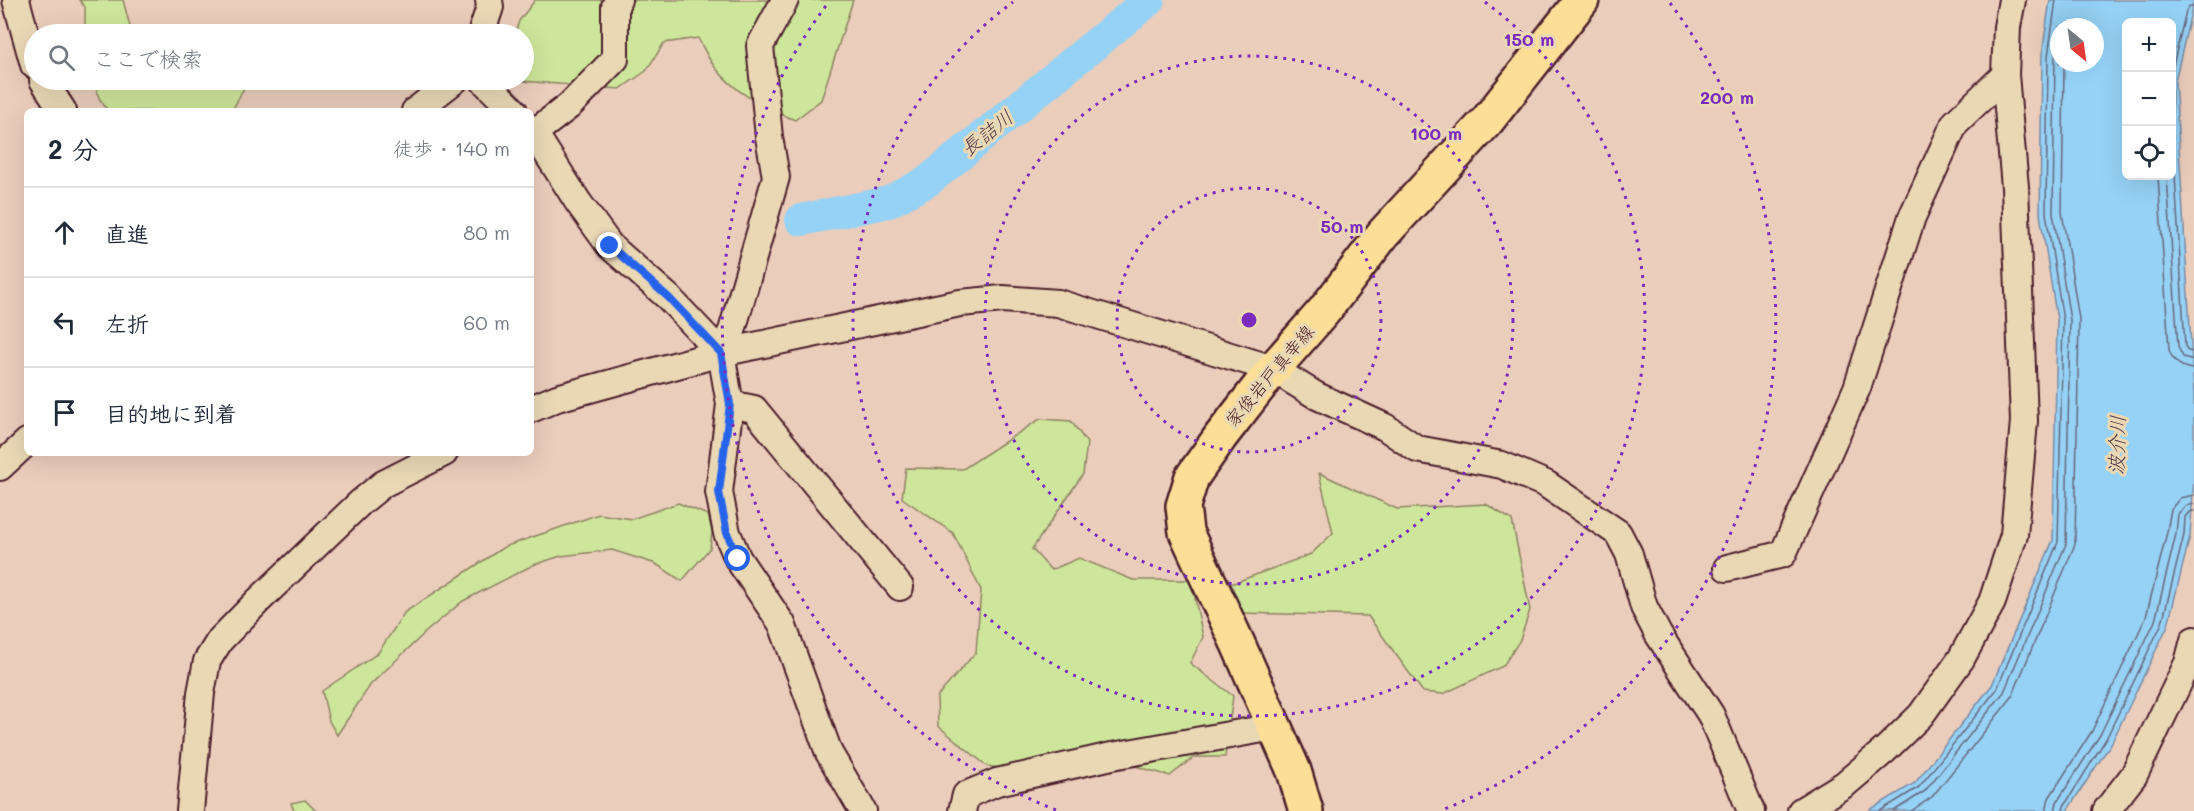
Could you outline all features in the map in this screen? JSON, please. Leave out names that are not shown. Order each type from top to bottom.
[{"type":"main road","name":"家俊岩戸真幸線","points":[[1306,811],[1294,771],[1185,532],[1183,506],[1192,477],[1273,369],[1324,311],[1383,234],[1487,121],[1582,0]]},
{"type":"street","points":[[16,0],[24,29]]},
{"type":"street","points":[[484,24],[490,7],[489,0]]},
{"type":"street","points":[[534,129],[569,106],[615,59],[615,6],[618,0]]},
{"type":"street","points":[[721,353],[732,331],[776,177],[769,137],[760,46],[785,0]]},
{"type":"street","points":[[1801,811],[1845,784],[1886,750],[1921,715],[1961,659],[1992,602],[2014,535],[2024,421],[2015,187],[2005,75],[2007,27],[2012,0]]},
{"type":"street","points":[[1727,568],[1783,554],[1857,388],[1912,217],[1955,123],[2005,75]]},
{"type":"street","points":[[50,90],[61,108]]},
{"type":"street","points":[[419,108],[442,90]]},
{"type":"street","points":[[493,90],[511,108]]},
{"type":"street","points":[[534,132],[578,202],[610,246],[668,297],[721,353],[730,404],[719,492],[727,533],[738,559],[782,624],[828,753],[863,811]]},
{"type":"street","points":[[534,409],[557,398],[721,353],[960,303],[1003,299],[1058,303],[1273,369],[1317,396],[1385,427],[1417,449],[1502,465],[1546,484],[1618,533],[1629,554],[1644,607],[1711,715],[1751,811]]},
{"type":"street","points":[[534,394],[557,398]]},
{"type":"street","points":[[730,404],[754,409],[900,587]]},
{"type":"street","points":[[0,467],[24,445]]},
{"type":"street","points":[[190,811],[201,693],[207,661],[220,640],[382,484],[438,456]]},
{"type":"street","points":[[2106,811],[2134,775],[2188,663],[2194,640]]},
{"type":"street","points":[[962,811],[966,795],[997,782],[1112,756],[1274,727]]},
{"type":"green space","points":[[79,0],[123,0],[129,24],[85,24],[85,7]]},
{"type":"green space","points":[[535,0],[853,0],[821,100],[795,120],[761,105],[731,84],[714,66],[698,38],[664,43],[646,71],[620,89],[534,82],[534,24],[518,24]]},
{"type":"green space","points":[[97,90],[243,90],[234,108],[106,108]]},
{"type":"green space","points":[[1040,419],[1071,421],[1087,443],[1083,474],[1032,549],[1051,570],[1079,558],[1133,580],[1191,580],[1203,637],[1190,663],[1233,696],[1225,757],[1194,757],[1170,776],[1079,750],[1018,771],[987,766],[938,726],[937,697],[976,652],[981,590],[953,533],[902,498],[906,468],[963,469]]},
{"type":"green space","points":[[1319,473],[1397,509],[1486,504],[1512,520],[1530,610],[1520,640],[1503,666],[1443,694],[1423,692],[1368,616],[1241,613],[1231,584],[1311,554],[1333,533]]},
{"type":"green space","points":[[678,503],[708,515],[712,532],[710,548],[682,581],[656,564],[612,550],[561,556],[533,565],[463,601],[428,630],[371,684],[337,735],[329,721],[322,691],[378,653],[405,612],[504,547],[599,514],[632,519]]},
{"type":"green space","points":[[305,800],[316,811],[294,811],[291,803]]},
{"type":"water","name":"波介川","points":[[2050,0],[2194,0],[2176,77],[2176,18],[2122,18],[2122,180],[2176,180],[2176,97],[2194,394],[2194,479],[2190,536],[2168,625],[2112,742],[2067,811],[1868,811],[1915,783],[1992,685],[2053,540],[2057,320],[2040,214],[2042,55]]},
{"type":"waterway","name":"長詰川","points":[[801,220],[889,202],[928,181],[1149,0]]},
{"type":"route","points":[[610,246],[668,297],[721,353],[730,404],[719,492],[727,533],[738,559]]}]
